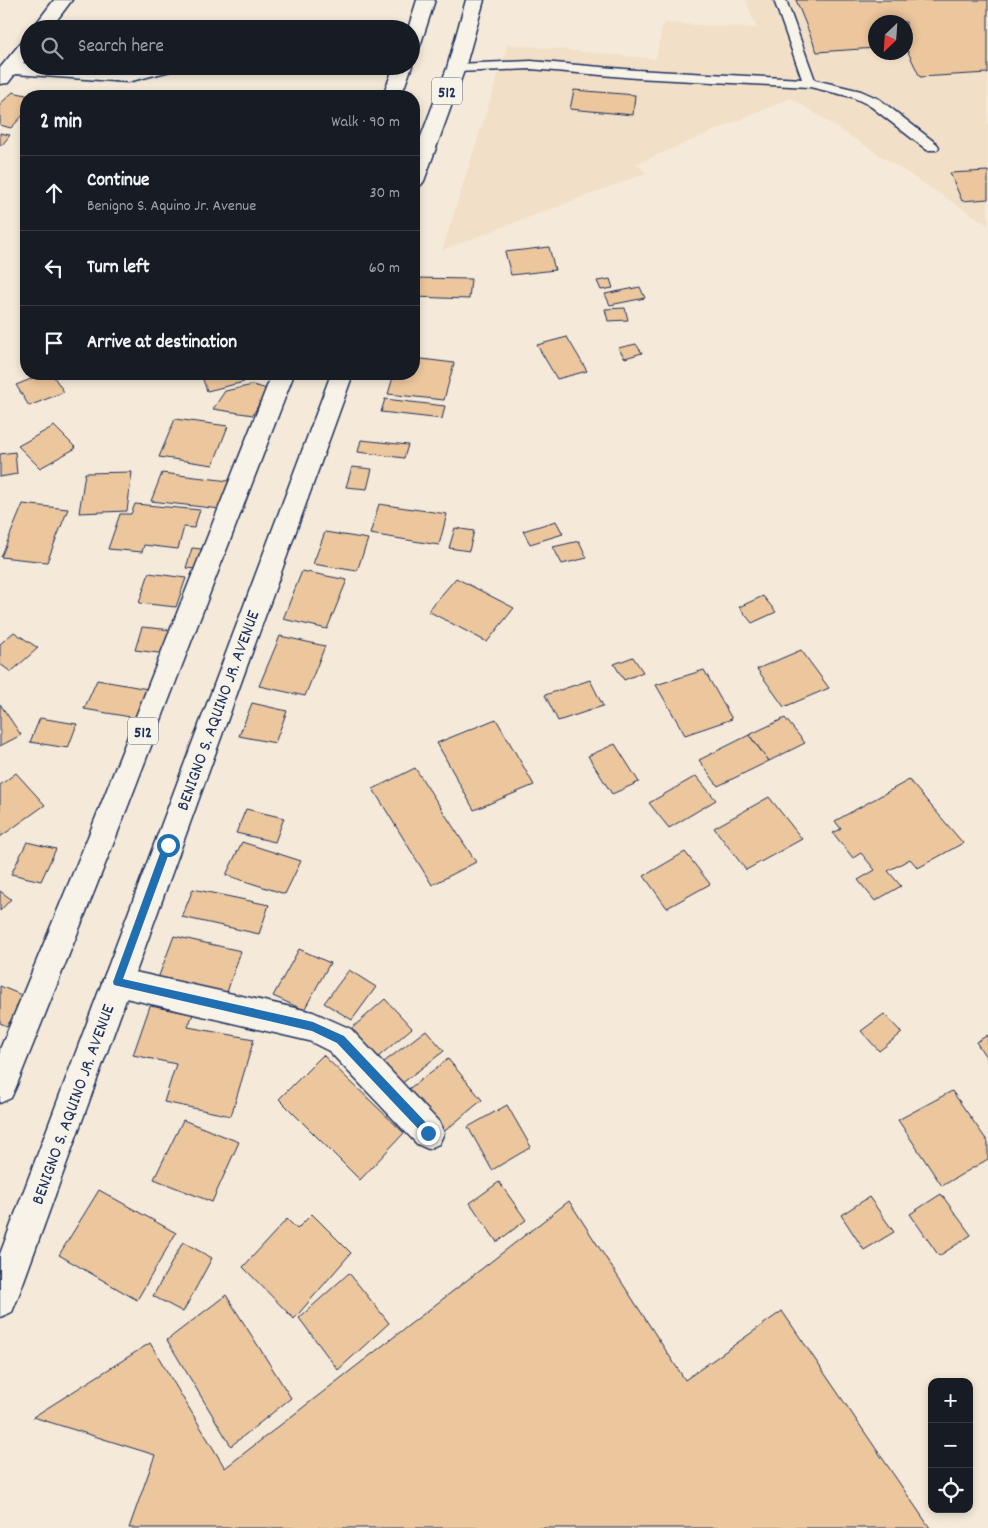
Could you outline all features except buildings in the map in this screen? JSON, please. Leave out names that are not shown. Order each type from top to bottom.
[{"type":"main road","points":[[48,20],[63,0]]},
{"type":"main road","points":[[419,20],[426,0]]},
{"type":"main road","name":"512","points":[[420,150],[456,68],[475,0]]},
{"type":"main road","points":[[5,74],[20,55]]},
{"type":"main road","points":[[5,74],[20,74]]},
{"type":"main road","points":[[62,75],[127,75]]},
{"type":"main road","points":[[394,90],[400,75]]},
{"type":"main road","name":"512","points":[[0,1087],[104,832],[281,380]]},
{"type":"main road","name":"BENIGNO S. AQUINO JR. AVENUE","points":[[0,1300],[340,380]]},
{"type":"main road","points":[[117,982],[313,1027],[340,1040],[428,1133]]},
{"type":"lane","points":[[780,0],[810,83]]},
{"type":"lane","points":[[456,68],[531,65],[636,74],[810,83],[856,94],[874,102],[932,147]]},
{"type":"shaded area","points":[[746,0],[988,0],[988,225],[791,98],[636,164],[647,173],[442,250],[508,44],[656,59],[663,23],[756,28]]},
{"type":"route","points":[[168,845],[117,982],[283,1019],[313,1027],[340,1040],[428,1133]]}]
